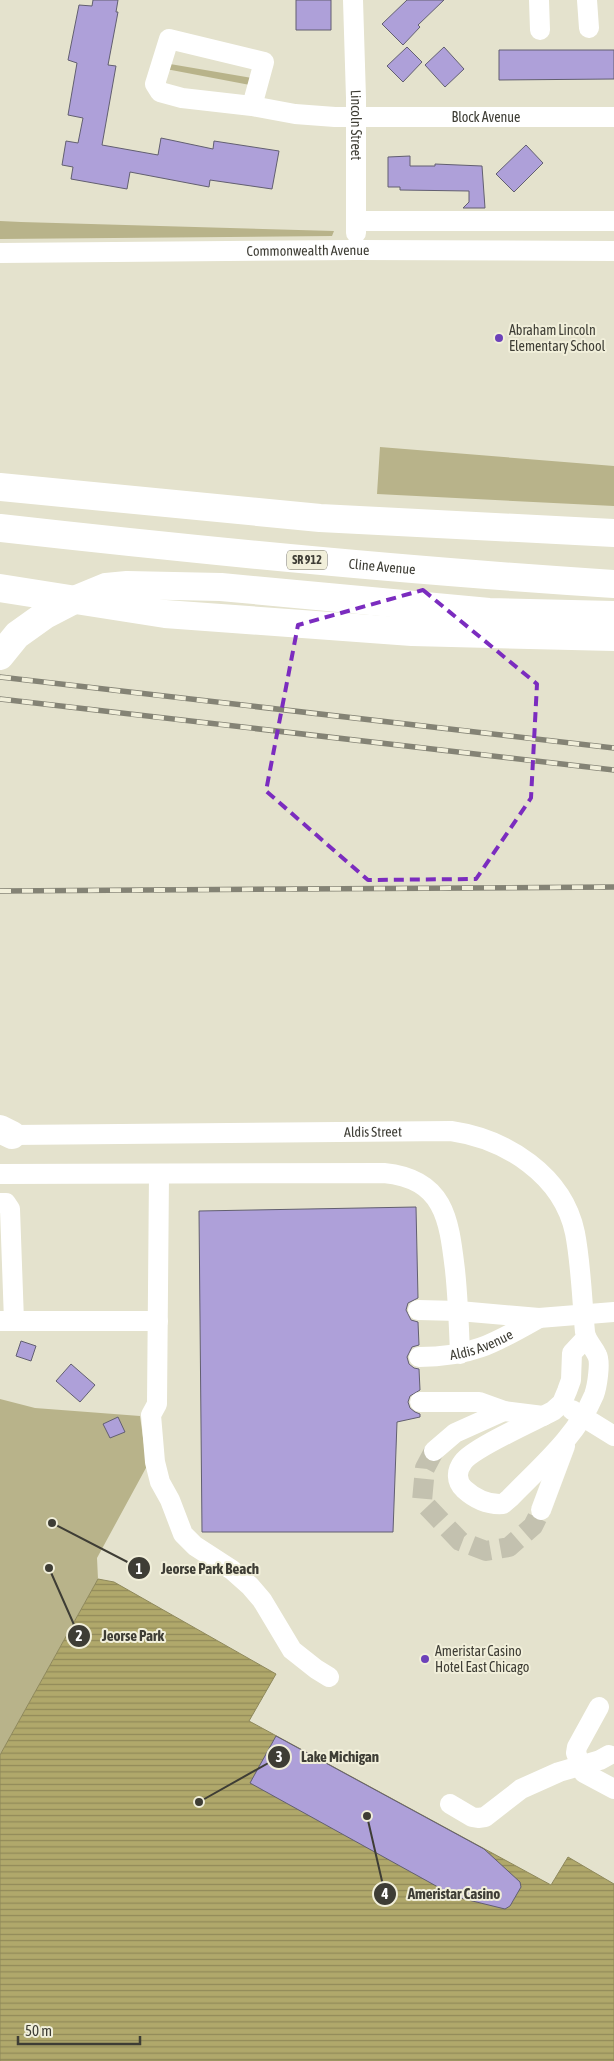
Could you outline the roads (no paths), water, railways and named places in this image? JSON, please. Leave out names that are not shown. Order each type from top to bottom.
[{"type":"highway","points":[[0,487],[320,518],[614,533]]},
{"type":"highway","name":"Cline Avenue","points":[[0,528],[295,559],[478,575],[614,584]]},
{"type":"highway","points":[[0,656],[17,635],[45,615],[72,601],[106,588],[165,585],[221,587],[489,612],[614,615]]},
{"type":"highway","points":[[0,588],[165,614],[412,632],[614,637]]},
{"type":"street","name":"Lincoln Street","points":[[353,0],[356,118],[356,250]]},
{"type":"street","points":[[539,0],[540,30]]},
{"type":"street","points":[[587,0],[589,28]]},
{"type":"street","name":"Block Avenue","points":[[252,106],[264,62],[169,39],[155,84],[160,92],[182,98],[252,106],[295,114],[356,118],[614,117]]},
{"type":"street","points":[[356,221],[614,221]]},
{"type":"street","name":"Commonwealth Avenue","points":[[0,253],[356,250],[614,251]]},
{"type":"street","name":"Aldis Street","points":[[4,1132],[441,1131],[472,1134],[491,1140],[525,1159],[539,1171],[570,1214],[575,1234],[586,1338]]},
{"type":"street","points":[[0,1174],[384,1173],[405,1177],[414,1181],[435,1198],[449,1223],[459,1311],[460,1354]]},
{"type":"street","points":[[159,1174],[157,1404],[151,1415],[152,1444],[160,1482],[170,1500],[179,1526],[188,1540],[232,1570],[250,1586],[292,1650],[316,1669],[329,1676]]},
{"type":"street","points":[[0,1203],[6,1203],[10,1209],[7,1321],[158,1321]]},
{"type":"street","name":"Aldis Avenue","points":[[418,1310],[459,1311],[539,1318],[583,1314]]},
{"type":"street","points":[[583,1314],[614,1312]]},
{"type":"street","name":"Aldis Avenue","points":[[419,1357],[441,1357],[478,1350],[539,1318]]},
{"type":"street","points":[[586,1338],[599,1356],[598,1376],[594,1394],[582,1418],[569,1437],[503,1504],[484,1502],[465,1490],[457,1476],[458,1469],[470,1454],[553,1411],[562,1403],[571,1380],[572,1353],[586,1338]]},
{"type":"street","points":[[420,1402],[479,1402],[504,1411],[543,1416]]},
{"type":"street","points":[[562,1403],[582,1418],[614,1436]]},
{"type":"street","points":[[434,1451],[455,1433],[504,1411]]},
{"type":"street","points":[[541,1510],[569,1437]]},
{"type":"street","points":[[599,1707],[577,1747],[576,1753],[584,1773],[614,1787]]},
{"type":"street","points":[[450,1804],[472,1816],[478,1818],[485,1817],[521,1789],[559,1772],[600,1760],[611,1750]]},
{"type":"street","points":[[611,1750],[607,1770],[614,1787]]},
{"type":"tunnel","points":[[434,1451],[425,1468],[422,1501],[460,1541],[486,1551],[509,1547],[533,1526],[541,1510]]},
{"type":"railway","points":[[0,677],[614,748]]},
{"type":"railway","points":[[0,699],[614,770]]},
{"type":"railway","points":[[0,891],[614,887]]},
{"type":"place","name":"Abraham Lincoln Elementary School","points":[[499,338]]},
{"type":"place","name":"Jeorse Park Beach","points":[[52,1523]]},
{"type":"place","name":"Jeorse Park","points":[[49,1568]]},
{"type":"place","name":"Ameristar Casino Hotel East Chicago","points":[[425,1659]]},
{"type":"place","name":"Lake Michigan","points":[[199,1802]]},
{"type":"place","name":"Ameristar Casino","points":[[367,1816]]}]
